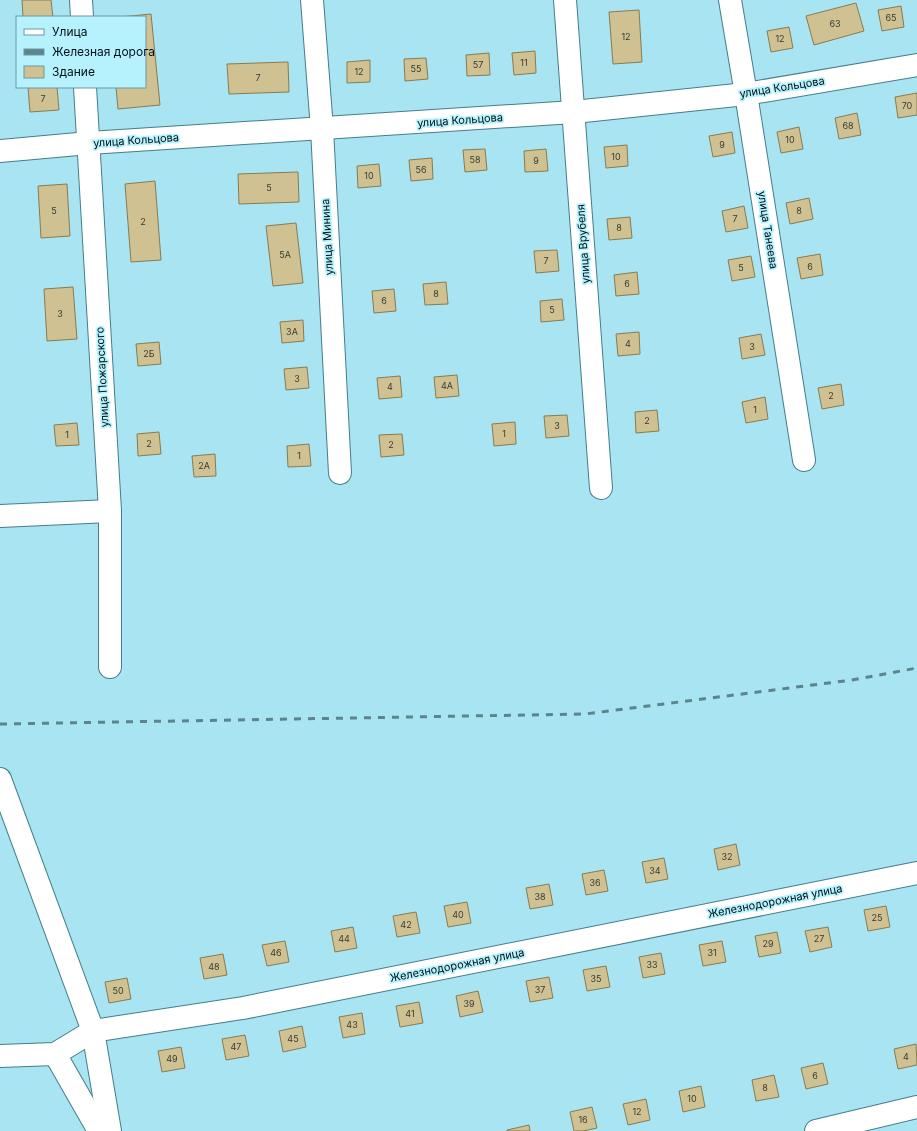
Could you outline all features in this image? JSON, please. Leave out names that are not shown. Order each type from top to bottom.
[{"type":"street","points":[[81,0],[82,16]]},
{"type":"street","name":"улица Минина","points":[[312,0],[322,128],[340,473]]},
{"type":"street","name":"улица Врубеля","points":[[565,0],[601,488]]},
{"type":"street","name":"улица Танеева","points":[[730,0],[804,460]]},
{"type":"street","name":"улица Кольцова","points":[[0,151],[89,143],[574,112],[746,94],[917,65]]},
{"type":"street","name":"улица Пожарского","points":[[85,88],[110,511],[110,667]]},
{"type":"street","points":[[0,516],[110,511]]},
{"type":"street","points":[[0,779],[93,1031],[110,1131]]},
{"type":"street","name":"Железнодорожная улица","points":[[0,1056],[55,1054],[93,1031],[243,1008],[917,873]]},
{"type":"street","points":[[55,1054],[99,1131]]},
{"type":"street","points":[[816,1131],[917,1107]]},
{"type":"building","points":[[22,0],[51,0],[53,16],[23,16]]},
{"type":"building","points":[[856,3],[864,31],[814,45],[806,16]]},
{"type":"building","points":[[901,6],[904,27],[882,31],[878,10]]},
{"type":"building","points":[[639,10],[642,62],[613,64],[609,12]]},
{"type":"building","points":[[151,14],[160,105],[118,109],[116,88],[146,88],[146,16],[130,16]]},
{"type":"building","points":[[789,27],[793,48],[771,52],[767,31]]},
{"type":"building","points":[[535,51],[536,73],[514,75],[512,53]]},
{"type":"building","points":[[489,53],[490,75],[467,76],[466,55]]},
{"type":"building","points":[[426,58],[428,79],[405,81],[404,59]]},
{"type":"building","points":[[370,60],[370,82],[347,83],[347,62]]},
{"type":"building","points":[[288,62],[289,92],[229,94],[227,64]]},
{"type":"building","points":[[28,88],[57,88],[59,110],[30,112]]},
{"type":"building","points":[[917,93],[917,115],[898,118],[895,97]]},
{"type":"building","points":[[857,113],[861,135],[839,139],[835,118]]},
{"type":"building","points":[[799,127],[803,149],[781,153],[777,132]]},
{"type":"building","points":[[732,132],[735,153],[713,157],[709,136]]},
{"type":"building","points":[[627,145],[628,166],[606,168],[604,147]]},
{"type":"building","points":[[485,149],[487,170],[465,172],[463,150]]},
{"type":"building","points":[[546,149],[548,171],[525,172],[524,151]]},
{"type":"building","points":[[432,158],[433,179],[411,181],[409,160]]},
{"type":"building","points":[[379,164],[381,186],[358,188],[357,166]]},
{"type":"building","points":[[298,172],[299,202],[239,204],[238,174]]},
{"type":"building","points":[[155,181],[161,260],[131,262],[125,184]]},
{"type":"building","points":[[67,184],[70,236],[41,238],[38,186]]},
{"type":"building","points":[[809,198],[813,219],[790,224],[786,203]]},
{"type":"building","points":[[744,206],[748,228],[726,232],[722,211]]},
{"type":"building","points":[[630,217],[632,238],[609,240],[607,219]]},
{"type":"building","points":[[296,223],[303,283],[273,286],[266,226]]},
{"type":"building","points":[[557,250],[559,271],[536,273],[534,251]]},
{"type":"building","points":[[820,254],[823,275],[801,279],[797,258]]},
{"type":"building","points":[[751,256],[755,277],[732,281],[728,260]]},
{"type":"building","points":[[637,272],[639,294],[616,296],[614,275]]},
{"type":"building","points":[[446,282],[448,304],[425,305],[423,284]]},
{"type":"building","points":[[73,287],[77,339],[47,341],[44,289]]},
{"type":"building","points":[[394,289],[396,311],[374,313],[372,291]]},
{"type":"building","points":[[562,299],[564,320],[541,322],[540,301]]},
{"type":"building","points":[[303,320],[304,341],[282,343],[280,322]]},
{"type":"building","points":[[639,332],[640,354],[618,356],[616,334]]},
{"type":"building","points":[[761,334],[765,355],[742,359],[739,338]]},
{"type":"building","points":[[159,342],[161,364],[138,366],[136,344]]},
{"type":"building","points":[[307,367],[309,388],[286,390],[284,369]]},
{"type":"building","points":[[457,375],[459,396],[436,398],[434,377]]},
{"type":"building","points":[[400,376],[402,397],[379,399],[377,378]]},
{"type":"building","points":[[841,384],[844,405],[822,409],[818,388]]},
{"type":"building","points":[[765,397],[768,419],[746,423],[742,402]]},
{"type":"building","points":[[657,410],[659,431],[636,433],[635,412]]},
{"type":"building","points":[[567,415],[569,436],[546,438],[544,416]]},
{"type":"building","points":[[515,422],[516,444],[494,446],[492,424]]},
{"type":"building","points":[[77,423],[79,445],[56,446],[54,425]]},
{"type":"building","points":[[159,432],[161,454],[138,456],[137,434]]},
{"type":"building","points":[[402,434],[404,455],[381,457],[379,435]]},
{"type":"building","points":[[309,444],[311,466],[288,467],[287,446]]},
{"type":"building","points":[[215,454],[216,476],[194,477],[192,456]]},
{"type":"building","points":[[736,844],[740,865],[718,870],[714,849]]},
{"type":"building","points":[[664,858],[668,879],[646,883],[642,862]]},
{"type":"building","points":[[604,870],[608,891],[586,895],[582,874]]},
{"type":"building","points":[[549,884],[553,905],[530,909],[526,888]]},
{"type":"building","points":[[467,902],[471,923],[448,927],[444,906]]},
{"type":"building","points":[[886,906],[890,927],[868,931],[864,910]]},
{"type":"building","points":[[416,912],[420,933],[397,937],[393,916]]},
{"type":"building","points":[[353,927],[357,948],[335,952],[331,931]]},
{"type":"building","points":[[828,927],[832,947],[810,952],[805,931]]},
{"type":"building","points":[[777,932],[781,953],[759,957],[755,936]]},
{"type":"building","points":[[285,941],[289,962],[267,966],[262,945]]},
{"type":"building","points":[[722,941],[726,962],[703,966],[699,945]]},
{"type":"building","points":[[661,953],[665,974],[643,978],[639,957]]},
{"type":"building","points":[[223,954],[227,975],[204,979],[200,958]]},
{"type":"building","points":[[606,966],[610,987],[587,991],[583,970]]},
{"type":"building","points":[[549,977],[553,998],[530,1002],[526,981]]},
{"type":"building","points":[[127,978],[131,999],[109,1003],[105,982]]},
{"type":"building","points":[[478,991],[483,1012],[460,1017],[456,996]]},
{"type":"building","points":[[419,1002],[423,1023],[400,1027],[396,1006]]},
{"type":"building","points":[[362,1013],[365,1034],[343,1038],[339,1017]]},
{"type":"building","points":[[302,1026],[306,1047],[283,1052],[279,1031]]},
{"type":"building","points":[[245,1035],[249,1056],[226,1060],[222,1039]]},
{"type":"building","points":[[916,1044],[917,1065],[898,1069],[894,1049]]},
{"type":"building","points":[[181,1047],[185,1068],[162,1072],[158,1051]]},
{"type":"building","points":[[823,1063],[828,1084],[806,1089],[801,1068]]},
{"type":"building","points":[[774,1075],[779,1097],[756,1101],[752,1080]]},
{"type":"building","points":[[701,1086],[705,1107],[683,1112],[679,1091]]},
{"type":"building","points":[[646,1099],[650,1120],[628,1125],[623,1104]]},
{"type":"building","points":[[592,1107],[597,1128],[574,1131],[570,1112]]},
{"type":"building","points":[[529,1125],[530,1131],[507,1131],[507,1130]]},
{"type":"railway","points":[[0,724],[585,714],[852,680],[917,668]]}]
